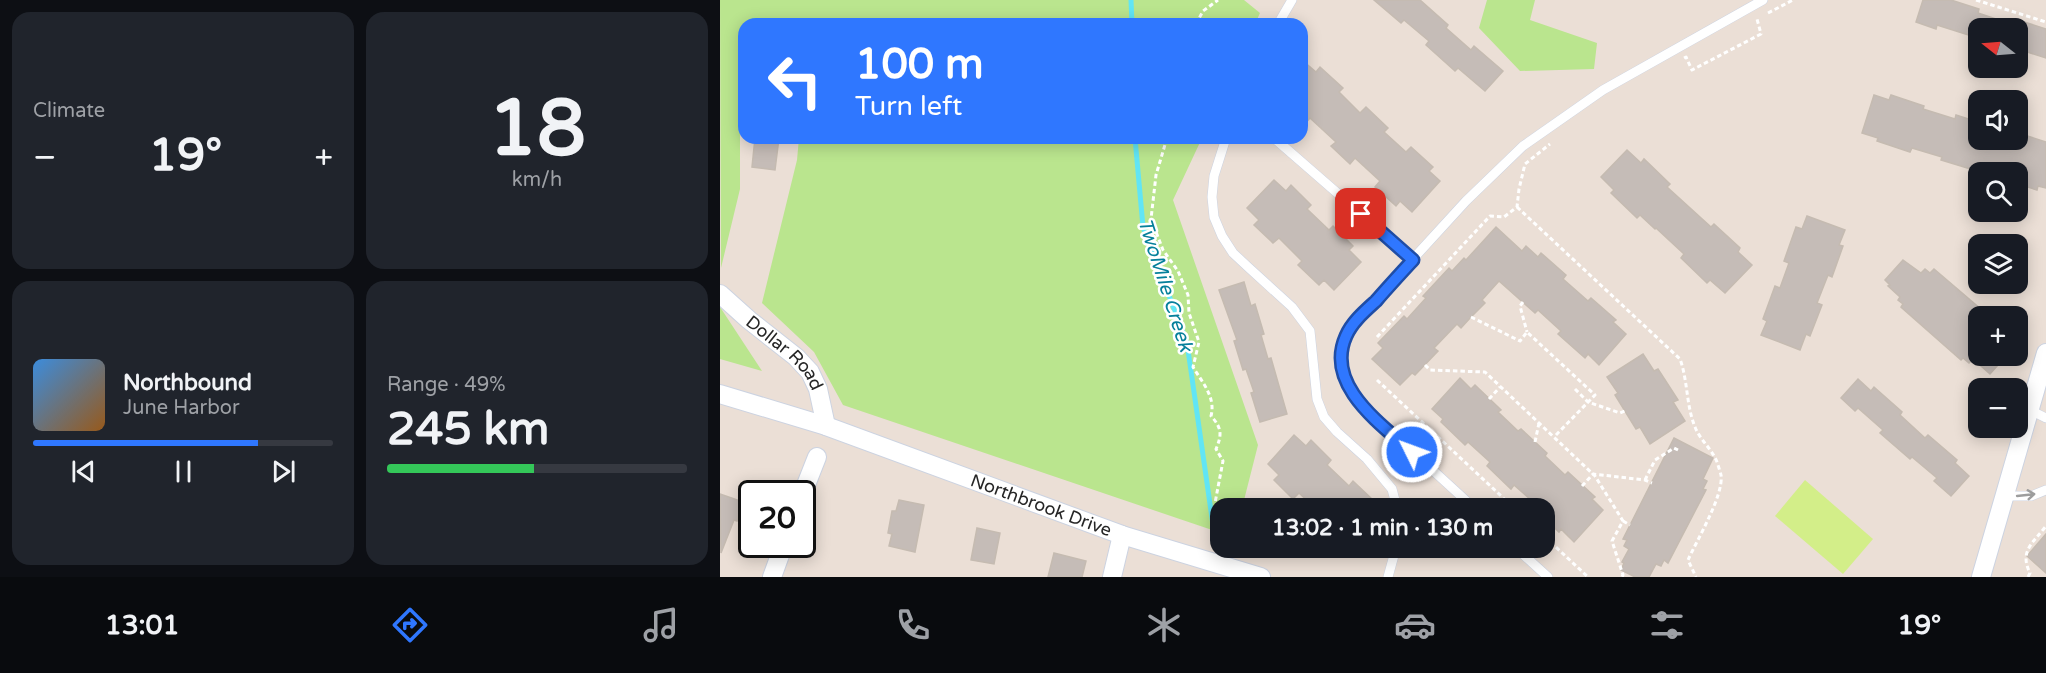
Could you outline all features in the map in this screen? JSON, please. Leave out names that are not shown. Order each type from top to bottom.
[{"type":"street","name":"Dollar Road","points":[[720,294],[749,320],[789,350],[810,372],[818,389],[826,426]]},
{"type":"street","points":[[1981,577],[2005,496],[2038,414],[2046,353]]},
{"type":"street","name":"Northbrook Drive","points":[[720,394],[826,426],[1122,535],[1261,577]]},
{"type":"street","points":[[808,480],[817,457]]},
{"type":"street","points":[[1112,577],[1122,535]]},
{"type":"street","points":[[772,577],[779,558]]},
{"type":"lane","points":[[1282,18],[1292,0]]},
{"type":"lane","points":[[1463,498],[1366,409],[1345,379],[1341,357],[1346,336],[1358,319],[1466,201],[1523,146],[1603,90],[1763,0]]},
{"type":"lane","points":[[1224,144],[1214,176],[1212,197],[1214,217],[1222,236],[1233,253],[1278,293],[1305,322],[1313,343],[1314,379],[1317,399],[1324,417],[1366,459],[1392,489],[1394,498]]},
{"type":"lane","points":[[1281,144],[1413,260]]},
{"type":"lane","points":[[2005,496],[2031,496],[2046,490]]},
{"type":"lane","points":[[1388,577],[1393,558]]},
{"type":"lane","points":[[1527,558],[1548,577]]},
{"type":"path","points":[[1199,18],[1203,11],[1218,0]]},
{"type":"path","points":[[1676,63],[1686,57],[1692,70],[1761,34],[1756,20],[1793,0]]},
{"type":"path","points":[[1976,0],[2046,21]]},
{"type":"path","points":[[1377,336],[1490,216],[1504,217],[1517,207],[1525,164],[1553,142]]},
{"type":"path","points":[[1165,144],[1156,175],[1151,219],[1163,250],[1178,271],[1188,295],[1189,313],[1199,342],[1192,367],[1208,390],[1213,410],[1211,416],[1219,424],[1221,436],[1216,449],[1223,461],[1216,498]]},
{"type":"path","points":[[1517,207],[1680,359],[1695,427],[1702,441],[1716,458],[1721,476],[1719,495],[1688,560],[1696,577]]},
{"type":"path","points":[[1522,302],[1520,306],[1527,332],[1595,395],[1554,437]]},
{"type":"path","points":[[1471,317],[1520,341],[1527,332]]},
{"type":"path","points":[[1425,365],[1430,369],[1485,372],[1593,474],[1623,521],[1630,525]]},
{"type":"path","points":[[1377,380],[1503,498]]},
{"type":"path","points":[[1489,399],[1501,386]]},
{"type":"path","points":[[1575,389],[1588,402],[1620,413],[1625,411]]},
{"type":"path","points":[[1535,442],[1539,422]]},
{"type":"path","points":[[1645,480],[1655,460],[1674,448],[1678,450]]},
{"type":"path","points":[[1593,474],[1645,480],[1652,483]]},
{"type":"path","points":[[1582,486],[1593,474]]},
{"type":"path","points":[[1622,577],[1612,541],[1623,521]]},
{"type":"path","points":[[2029,576],[2025,562],[2027,551],[2046,526]]},
{"type":"path","points":[[1555,546],[1588,577]]},
{"type":"green space","points":[[720,0],[1244,0],[1260,13],[1258,18],[738,18],[740,189],[721,268]]},
{"type":"green space","points":[[1487,0],[1535,0],[1530,20],[1597,43],[1594,69],[1520,71],[1479,28]]},
{"type":"green space","points":[[798,144],[1199,144],[1173,200],[1258,445],[1245,498],[1210,498],[1210,529],[843,405],[814,352],[762,303],[797,160]]},
{"type":"green space","points":[[720,307],[762,371],[720,359]]},
{"type":"green space","points":[[1805,480],[1873,539],[1843,574],[1775,516]]},
{"type":"building","points":[[1374,0],[1420,0],[1471,50],[1474,46],[1503,71],[1485,91],[1458,68],[1455,71],[1426,45],[1429,41],[1404,20],[1401,23]]},
{"type":"building","points":[[1923,0],[1951,0],[1979,9],[1978,13],[1993,18],[1968,18],[1968,35],[1937,25],[1936,29],[1916,22]]},
{"type":"building","points":[[2028,23],[2046,29],[2046,58],[2028,52]]},
{"type":"building","points":[[1308,65],[1316,72],[1320,67],[1343,88],[1339,92],[1360,113],[1366,107],[1388,128],[1384,132],[1406,152],[1411,147],[1433,167],[1429,171],[1440,181],[1412,212],[1400,201],[1396,206],[1375,187],[1380,181],[1355,158],[1350,164],[1331,146],[1336,142],[1310,118],[1308,120]]},
{"type":"building","points":[[1874,95],[1889,100],[1891,95],[1924,106],[1923,109],[1955,119],[1956,115],[1968,119],[1968,150],[2028,150],[2028,136],[2046,142],[2046,188],[2038,186],[2037,190],[2028,187],[2028,162],[1968,162],[1968,168],[1912,148],[1910,152],[1877,141],[1878,138],[1862,133]]},
{"type":"building","points":[[754,144],[778,144],[775,170],[752,167]]},
{"type":"building","points":[[1627,150],[1641,163],[1644,159],[1670,184],[1667,187],[1711,227],[1714,224],[1740,248],[1738,252],[1752,265],[1725,293],[1710,280],[1707,283],[1681,258],[1684,254],[1640,215],[1637,218],[1611,193],[1614,190],[1601,177]]},
{"type":"building","points":[[1274,180],[1286,191],[1291,185],[1311,205],[1307,209],[1329,230],[1333,226],[1353,246],[1349,250],[1361,262],[1334,290],[1324,280],[1319,285],[1298,265],[1302,261],[1279,238],[1273,243],[1254,225],[1259,220],[1247,208]]},
{"type":"building","points":[[1807,216],[1845,230],[1839,245],[1843,246],[1832,277],[1828,275],[1817,303],[1822,305],[1810,336],[1806,334],[1800,350],[1761,335],[1767,321],[1763,319],[1775,286],[1780,288],[1789,263],[1784,261],[1796,227],[1802,229]]},
{"type":"building","points":[[1496,227],[1522,251],[1526,246],[1538,257],[1541,253],[1566,275],[1563,279],[1588,301],[1591,298],[1616,320],[1613,322],[1626,334],[1599,365],[1588,354],[1585,358],[1558,334],[1561,331],[1538,310],[1535,313],[1499,281],[1482,300],[1485,303],[1461,328],[1457,324],[1434,348],[1438,351],[1415,375],[1412,373],[1400,385],[1372,359],[1383,348],[1378,343],[1404,316],[1407,319],[1426,298],[1423,296],[1449,268],[1452,271],[1464,258],[1466,260]]},
{"type":"building","points":[[1903,260],[1921,273],[1925,269],[1930,273],[1934,269],[1977,306],[1968,306],[1968,362],[1963,358],[1961,360],[1901,307],[1903,304],[1898,300],[1900,297],[1885,280]]},
{"type":"building","points":[[1244,282],[1251,306],[1255,304],[1264,334],[1261,335],[1268,359],[1271,358],[1287,414],[1260,422],[1251,393],[1254,392],[1246,369],[1243,370],[1234,341],[1237,340],[1219,290]]},
{"type":"building","points":[[1643,354],[1654,371],[1658,369],[1678,400],[1673,402],[1685,421],[1650,444],[1640,427],[1636,429],[1615,395],[1618,393],[1607,377]]},
{"type":"building","points":[[1981,366],[1997,366],[1990,374]]},
{"type":"building","points":[[1460,378],[1471,389],[1475,385],[1501,410],[1498,412],[1518,431],[1521,429],[1547,453],[1545,456],[1565,475],[1568,472],[1595,497],[1592,499],[1603,510],[1574,542],[1561,529],[1559,532],[1555,528],[1555,498],[1529,498],[1514,485],[1511,489],[1487,466],[1490,462],[1468,442],[1465,445],[1441,422],[1443,419],[1432,409]]},
{"type":"building","points":[[1858,379],[1871,391],[1874,387],[1902,412],[1900,415],[1925,438],[1928,435],[1957,460],[1955,463],[1969,476],[1951,496],[1934,481],[1937,478],[1912,457],[1910,459],[1880,433],[1883,430],[1858,408],[1855,411],[1841,398]]},
{"type":"building","points":[[1294,435],[1306,446],[1311,440],[1331,460],[1327,465],[1349,486],[1353,481],[1371,498],[1304,498],[1299,493],[1292,498],[1274,480],[1279,475],[1268,464]]},
{"type":"building","points":[[1674,438],[1713,458],[1703,479],[1707,481],[1703,489],[1706,490],[1668,563],[1664,560],[1661,566],[1656,564],[1649,577],[1635,577],[1621,570],[1624,563],[1622,562],[1629,549],[1624,546],[1627,540],[1623,539]]},
{"type":"building","points":[[720,494],[738,500],[737,521],[734,520],[721,553]]},
{"type":"building","points":[[899,500],[924,505],[915,552],[889,546],[892,534],[888,533],[892,511],[896,511]]},
{"type":"building","points":[[977,528],[1000,533],[994,564],[971,560]]},
{"type":"building","points":[[2046,534],[2046,573],[2027,556]]},
{"type":"building","points":[[1054,553],[1086,561],[1082,577],[1048,577]]},
{"type":"waterway","name":"TwoMile Creek","points":[[1131,0],[1132,18]]},
{"type":"waterway","name":"TwoMile Creek","points":[[1136,144],[1143,227],[1187,343],[1210,504]]},
{"type":"route","points":[[1361,214],[1413,260],[1358,319],[1346,336],[1341,357],[1345,379],[1366,409],[1412,452]]}]
